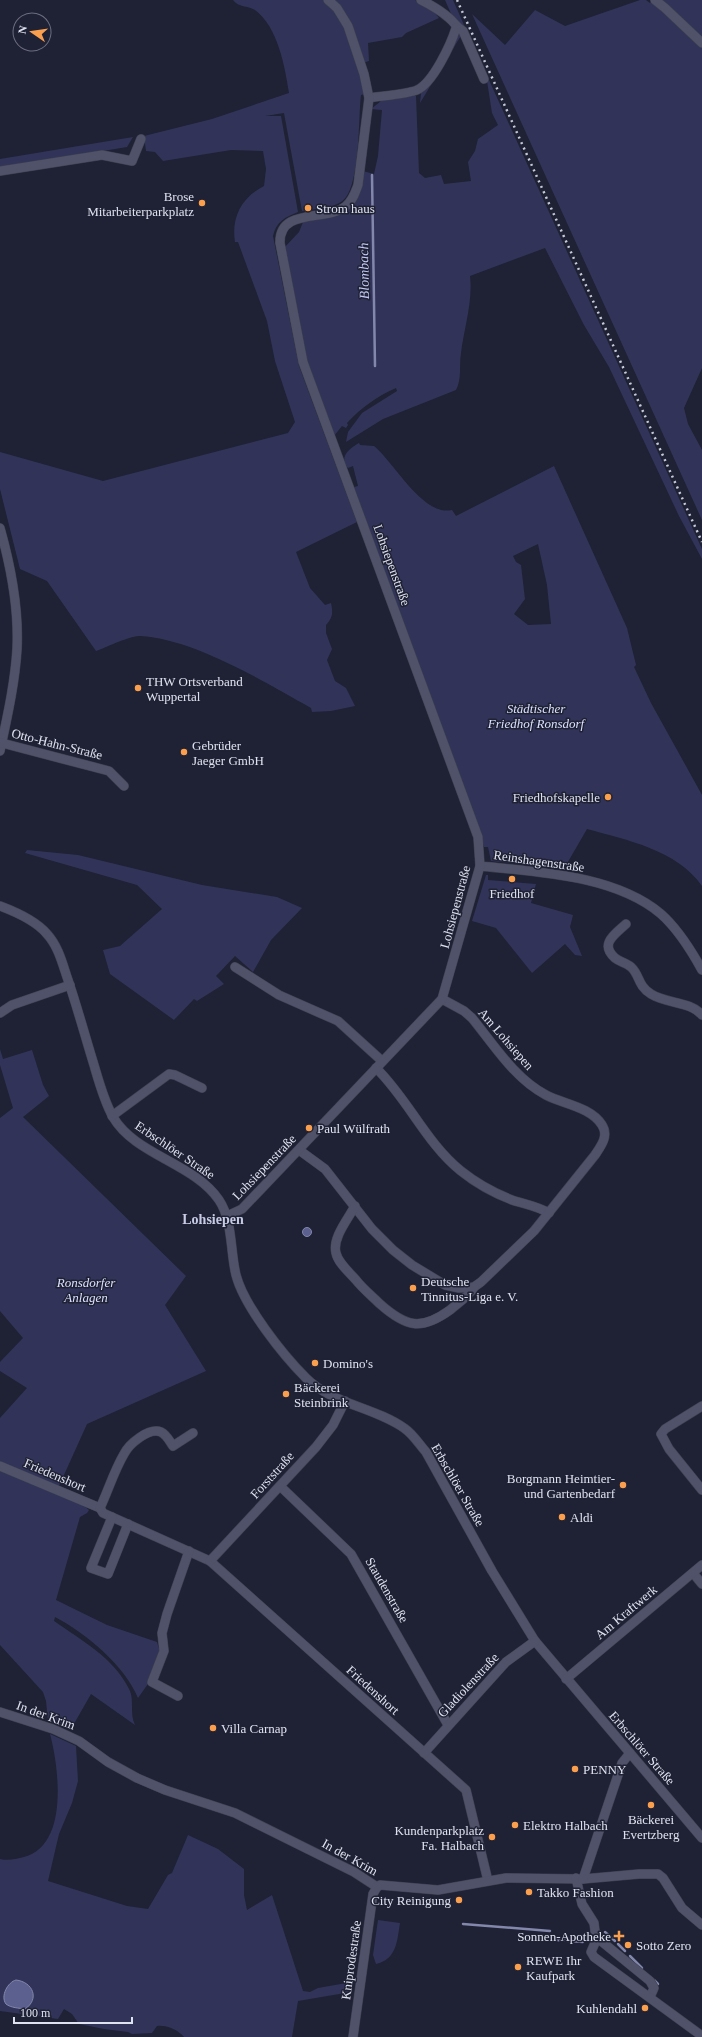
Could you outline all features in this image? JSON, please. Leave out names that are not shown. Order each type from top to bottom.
[{"type":"street","points":[[328,0],[337,8],[348,26],[364,74],[369,98],[418,90],[427,82],[435,70],[451,43],[456,28]]},
{"type":"street","points":[[421,0],[451,19],[456,28],[463,31],[484,79]]},
{"type":"street","points":[[654,0],[665,8],[702,43]]},
{"type":"street","name":"Lohsiepenstraße","points":[[227,1216],[242,1209],[442,999],[480,866],[478,837],[303,362],[280,243],[282,230],[288,223],[298,218],[338,210],[346,206],[354,196],[358,185],[369,98]]},
{"type":"street","points":[[0,171],[102,156],[132,160],[141,138]]},
{"type":"street","name":"Otto-Hahn-Straße","points":[[0,528],[14,594],[17,633],[13,678],[1,747],[109,770],[124,786]]},
{"type":"street","name":"Reinshagenstraße","points":[[480,866],[557,874],[613,888],[634,897],[660,913],[669,921],[693,953],[702,970]]},
{"type":"street","name":"Erbschlöer Straße","points":[[0,906],[22,915],[46,932],[55,943],[70,985],[103,1094],[112,1116],[120,1127],[136,1141],[210,1189],[220,1201],[227,1216],[236,1275],[241,1290],[252,1310],[293,1364],[308,1379],[326,1392],[384,1417],[404,1428],[418,1442],[426,1452],[492,1571],[535,1641],[702,1838]]},
{"type":"street","points":[[626,924],[608,939],[610,952],[615,957],[632,967],[642,987],[652,995],[692,1007],[702,1015]]},
{"type":"street","points":[[235,967],[279,995],[338,1021],[379,1065],[439,1150],[461,1171],[499,1194],[540,1208],[549,1213]]},
{"type":"street","points":[[0,1013],[18,1003],[70,985]]},
{"type":"street","name":"Am Lohsiepen","points":[[355,1206],[336,1240],[336,1254],[364,1290],[391,1314],[404,1322],[415,1324],[428,1323],[459,1303],[471,1292],[474,1287],[498,1267],[566,1193],[604,1141],[603,1126],[594,1116],[544,1095],[525,1081],[472,1018],[464,1011],[442,999]]},
{"type":"street","name":"Erbschlöer Straße","points":[[112,1116],[169,1074],[175,1075],[202,1088]]},
{"type":"street","points":[[299,1150],[325,1169],[372,1229],[393,1250],[412,1265],[445,1285],[459,1288],[474,1287]]},
{"type":"street","name":"Forststraße","points":[[210,1561],[280,1486],[333,1425],[346,1401]]},
{"type":"street","points":[[702,1406],[665,1429],[661,1434],[662,1439],[702,1490]]},
{"type":"street","points":[[100,1508],[124,1453],[133,1443],[144,1435],[156,1431],[166,1435],[173,1446],[193,1433]]},
{"type":"street","name":"Friedenshort","points":[[0,1466],[100,1508],[103,1513],[210,1561],[466,1790],[488,1881]]},
{"type":"street","name":"Staudenstraße","points":[[280,1486],[351,1554],[448,1725]]},
{"type":"street","points":[[112,1517],[91,1568],[108,1574],[128,1524]]},
{"type":"street","points":[[178,1696],[152,1682],[164,1651],[162,1633],[167,1614],[189,1551]]},
{"type":"street","name":"Am Kraftwerk","points":[[566,1679],[702,1565]]},
{"type":"street","points":[[693,1572],[702,1584]]},
{"type":"street","name":"Gladiolenstraße","points":[[424,1753],[506,1662],[535,1641]]},
{"type":"street","name":"In der Krim","points":[[0,1712],[53,1729],[79,1741],[108,1762],[136,1778],[165,1790],[235,1813],[354,1872],[377,1887],[380,1885],[444,1890],[488,1881],[530,1877],[580,1879],[639,1874],[658,1874],[663,1878],[682,1908],[702,1925]]},
{"type":"street","points":[[630,1753],[622,1763],[580,1879],[582,1904],[594,1923],[601,1941],[650,1981],[654,1988],[650,1997]]},
{"type":"street","name":"Kniprodestraße","points":[[353,2037],[373,1894],[377,1887]]},
{"type":"street","points":[[598,1936],[591,1952],[601,1963],[702,2036]]},
{"type":"green space","points":[[233,0],[323,0],[332,7],[346,29],[365,94],[361,95],[357,153],[352,183],[347,195],[341,202],[327,207],[302,211],[284,113],[265,116],[281,116],[298,212],[282,221],[276,227],[273,236],[299,366],[357,522],[296,552],[310,588],[325,605],[331,603],[332,615],[326,625],[326,633],[332,649],[327,660],[335,681],[346,688],[355,706],[331,711],[312,712],[311,708],[228,663],[206,653],[161,639],[135,636],[96,651],[47,581],[20,569],[0,489],[0,452],[103,481],[288,433],[295,422],[275,361],[267,321],[238,242],[235,242],[235,224],[240,209],[250,196],[264,186],[266,169],[263,151],[231,150],[163,161],[155,152],[146,151],[144,136],[212,119],[289,93],[283,60],[275,37],[269,26],[263,17],[255,10],[235,3]]},
{"type":"green space","points":[[331,0],[415,0],[434,12],[439,18],[406,33],[402,37],[368,43],[369,61],[363,63]]},
{"type":"green space","points":[[445,0],[453,0],[468,34],[452,16]]},
{"type":"green space","points":[[640,0],[646,0],[650,3],[652,0],[702,0],[702,368],[684,408],[688,424],[702,450],[702,520],[472,14],[505,45],[535,10],[565,26]]},
{"type":"green space","points":[[460,33],[462,34],[420,103],[421,93]]},
{"type":"green space","points":[[489,80],[702,549],[702,559],[679,516],[609,367],[584,325],[545,248],[470,276],[471,286],[469,305],[461,353],[460,377],[456,390],[383,419],[346,442],[348,432],[362,413],[397,391],[396,388],[364,407],[347,423],[348,425],[346,428],[342,426],[334,436],[306,358],[284,248],[299,232],[303,222],[354,204],[360,192],[363,171],[374,174],[378,156],[382,110],[371,109],[381,101],[411,94],[416,96],[419,173],[425,178],[441,175],[444,184],[471,181],[468,162],[475,151],[478,139],[498,125],[492,113],[487,81]]},
{"type":"green space","points":[[133,137],[127,147],[0,168],[0,159]]},
{"type":"green space","name":"Städtischer Friedhof Ronsdorf","points":[[359,443],[360,445],[374,446],[420,497],[430,505],[441,510],[452,510],[456,516],[554,466],[627,628],[636,665],[634,667],[651,703],[702,795],[702,886],[692,874],[679,863],[665,855],[634,842],[587,829],[565,867],[566,870],[546,866],[491,861],[488,847],[484,847],[354,487],[358,486],[353,466],[348,468],[345,464],[344,460],[346,453]],"holes":[[[538,544],[547,585],[551,624],[528,625],[514,614],[525,599],[521,565],[516,562],[513,556]]]},
{"type":"green space","points":[[27,850],[78,855],[202,885],[277,897],[302,908],[271,940],[253,972],[235,956],[216,976],[224,984],[197,1001],[194,999],[174,1020],[110,974],[103,950],[120,946],[162,909],[137,885],[25,853]]},
{"type":"green space","points":[[486,875],[488,875],[488,880],[536,884],[531,903],[573,915],[570,927],[582,956],[575,955],[565,944],[532,973],[496,928],[472,921]]},
{"type":"green space","name":"Ronsdorfer Anlagen","points":[[0,1049],[3,1059],[32,1050],[43,1085],[49,1096],[23,1117],[186,1276],[165,1305],[206,1371],[87,1424],[59,1486],[89,1510],[80,1517],[56,1600],[107,1625],[157,1642],[160,1652],[150,1681],[138,1698],[124,1674],[103,1652],[79,1632],[55,1617],[54,1621],[96,1650],[123,1678],[131,1693],[132,1716],[135,1725],[91,1694],[71,1729],[48,1721],[46,1701],[43,1692],[0,1645],[0,1418],[27,1388],[0,1371],[0,1362],[23,1338],[0,1311],[0,1118],[13,1108],[0,1065]]},
{"type":"green space","points":[[50,1734],[76,1746],[78,1781],[72,1803],[59,1834],[48,1881],[127,1906],[148,1909],[168,1875],[172,1873],[188,1835],[218,1849],[244,1869],[244,1895],[247,1910],[272,1895],[303,1991],[310,1992],[318,1988],[352,1982],[351,1992],[298,2001],[292,2037],[184,2037],[179,2032],[165,2026],[157,2026],[152,2033],[132,2034],[128,2032],[79,2024],[72,2014],[64,2009],[58,2019],[0,2011],[0,1859],[9,1860],[24,1857],[38,1850],[48,1838],[54,1822],[58,1785]]},
{"type":"green space","points":[[378,1920],[400,1923],[397,1943],[392,1954],[383,1962],[376,1964],[373,1955]]},
{"type":"shaded area","points":[[307,1227],[312,1232],[307,1237],[302,1232]]},
{"type":"shaded area","points":[[16,1980],[27,1984],[32,1992],[32,2001],[25,2009],[15,2008],[6,2004],[4,2001],[4,1993],[8,1986]]},
{"type":"waterway","name":"Blombach","points":[[372,175],[375,366]]},
{"type":"waterway","points":[[463,1924],[550,1931]]},
{"type":"waterway","points":[[605,1932],[615,1941]]},
{"type":"waterway","points":[[556,1940],[583,1942]]},
{"type":"waterway","points":[[618,1944],[625,1951]]},
{"type":"waterway","points":[[630,1956],[642,1968]]},
{"type":"waterway","points":[[654,1980],[658,1984]]},
{"type":"railway","points":[[457,0],[702,542]]},
{"type":"place","name":"Brose Mitarbeiterparkplatz","points":[[202,203]]},
{"type":"place","name":"Strom haus","points":[[308,208]]},
{"type":"place","name":"THW Ortsverband Wuppertal","points":[[138,688]]},
{"type":"place","name":"Gebrüder Jaeger GmbH","points":[[184,752]]},
{"type":"place","name":"Friedhofskapelle","points":[[608,797]]},
{"type":"place","name":"Friedhof","points":[[512,879]]},
{"type":"place","name":"Paul Wülfrath","points":[[309,1128]]},
{"type":"place","name":"Deutsche Tinnitus-Liga e. V.","points":[[413,1288]]},
{"type":"place","name":"Domino's","points":[[315,1363]]},
{"type":"place","name":"Bäckerei Steinbrink","points":[[286,1394]]},
{"type":"place","name":"Borgmann Heimtier- und Gartenbedarf","points":[[623,1485]]},
{"type":"place","name":"Aldi","points":[[562,1517]]},
{"type":"place","name":"Villa Carnap","points":[[213,1728]]},
{"type":"place","name":"PENNY","points":[[575,1769]]},
{"type":"place","name":"Bäckerei Evertzberg","points":[[651,1805]]},
{"type":"place","name":"Elektro Halbach","points":[[515,1825]]},
{"type":"place","name":"Kundenparkplatz Fa. Halbach","points":[[492,1837]]},
{"type":"place","name":"Takko Fashion","points":[[529,1892]]},
{"type":"place","name":"City Reinigung","points":[[459,1900]]},
{"type":"place","name":"Sonnen-Apotheke","points":[[619,1936]]},
{"type":"place","name":"Sotto Zero","points":[[628,1945]]},
{"type":"place","name":"REWE Ihr Kaufpark","points":[[518,1967]]},
{"type":"place","name":"Kuhlendahl","points":[[645,2008]]},
{"type":"district","name":"Lohsiepen","points":[[213,1219]]}]
